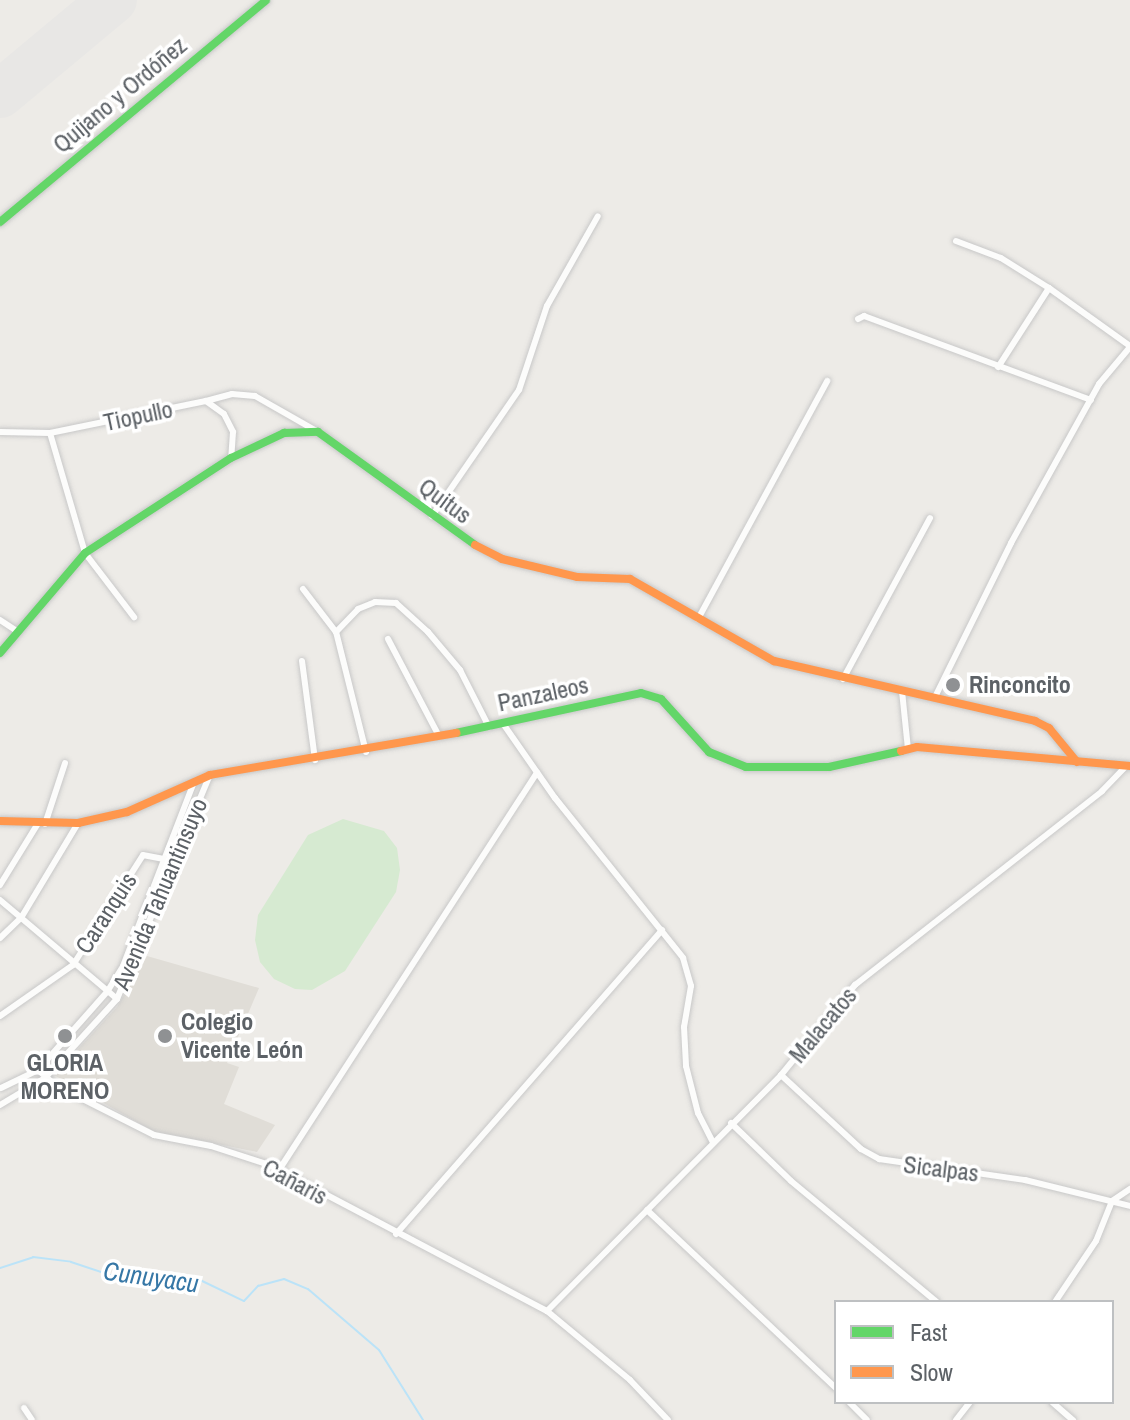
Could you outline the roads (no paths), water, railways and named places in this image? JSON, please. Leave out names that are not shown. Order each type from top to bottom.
[{"type":"street","name":"Quijano y Ordóñez","points":[[0,222],[266,0]]},
{"type":"street","points":[[432,516],[519,390],[547,306],[598,216]]},
{"type":"street","points":[[935,697],[1011,543],[1091,400],[1130,346],[1001,258],[956,241]]},
{"type":"street","points":[[998,367],[1049,288]]},
{"type":"street","points":[[858,319],[864,316],[1091,400]]},
{"type":"street","points":[[698,619],[827,381]]},
{"type":"street","points":[[206,401],[232,394],[255,396],[318,432]]},
{"type":"street","name":"Tiopullo","points":[[0,432],[50,433],[206,401],[224,414],[233,432],[231,458]]},
{"type":"street","points":[[0,653],[85,553],[231,458],[284,433],[318,432]]},
{"type":"street","name":"Quitus","points":[[318,432],[432,516],[502,559],[577,577],[630,579],[774,661],[1035,721],[1049,728],[1077,762]]},
{"type":"street","points":[[50,433],[85,553],[134,617]]},
{"type":"street","points":[[843,679],[930,518]]},
{"type":"street","points":[[303,589],[336,632],[366,752]]},
{"type":"street","points":[[336,632],[358,609],[386,600],[396,603],[428,632],[460,670],[489,727]]},
{"type":"street","points":[[0,620],[17,631]]},
{"type":"street","points":[[388,639],[439,736]]},
{"type":"street","points":[[302,661],[315,760]]},
{"type":"street","points":[[902,691],[908,749]]},
{"type":"street","name":"Panzaleos","points":[[0,821],[41,825],[78,823],[127,812],[210,775],[366,752],[504,725],[641,693],[661,699],[709,752],[746,767],[829,767],[908,749],[1005,752],[1127,767]]},
{"type":"street","points":[[504,725],[537,772],[662,930],[690,974],[686,1066],[698,1113],[713,1142]]},
{"type":"street","points":[[0,885],[41,825],[65,763]]},
{"type":"street","name":"Malacatos","points":[[547,1311],[781,1075],[855,985],[1102,791],[1127,767]]},
{"type":"street","points":[[279,1170],[456,890],[537,772]]},
{"type":"street","name":"Avenida Tahuantinsuyo","points":[[0,1105],[45,1078],[117,999],[210,775]]},
{"type":"street","name":"Avenida Tahuantinsuyo","points":[[0,1088],[38,1070],[107,992],[194,782]]},
{"type":"street","points":[[0,938],[21,918],[78,823]]},
{"type":"street","name":"Caranquis","points":[[0,1016],[73,965],[143,855],[175,862]]},
{"type":"street","points":[[0,900],[73,965],[117,999]]},
{"type":"street","points":[[396,1234],[662,930]]},
{"type":"street","name":"Cañaris","points":[[38,1070],[45,1078],[154,1135],[224,1149],[279,1170],[547,1311],[630,1380],[668,1420]]},
{"type":"street","name":"Sicalpas","points":[[781,1075],[861,1149],[879,1159],[1025,1180],[1130,1206]]},
{"type":"street","points":[[0,1088],[12,1097]]},
{"type":"street","points":[[731,1123],[791,1181],[935,1300]]},
{"type":"street","points":[[1056,1300],[1096,1241],[1112,1201],[1130,1189]]},
{"type":"street","points":[[647,1210],[834,1386]]},
{"type":"street","points":[[851,1404],[867,1420]]},
{"type":"street","points":[[956,1420],[968,1404]]},
{"type":"street","points":[[1054,1404],[1073,1420]]},
{"type":"street","points":[[24,1408],[32,1420]]},
{"type":"waterway","name":"Cunuyacu","points":[[0,1268],[33,1257],[71,1262],[116,1277],[198,1279],[244,1301],[258,1286],[284,1279],[308,1289],[379,1350],[423,1420]]},
{"type":"place","name":"Rinconcito","points":[[953,685]]},
{"type":"place","name":"GLORIA MORENO","points":[[65,1036]]},
{"type":"place","name":"Colegio Vicente León","points":[[165,1036]]}]
